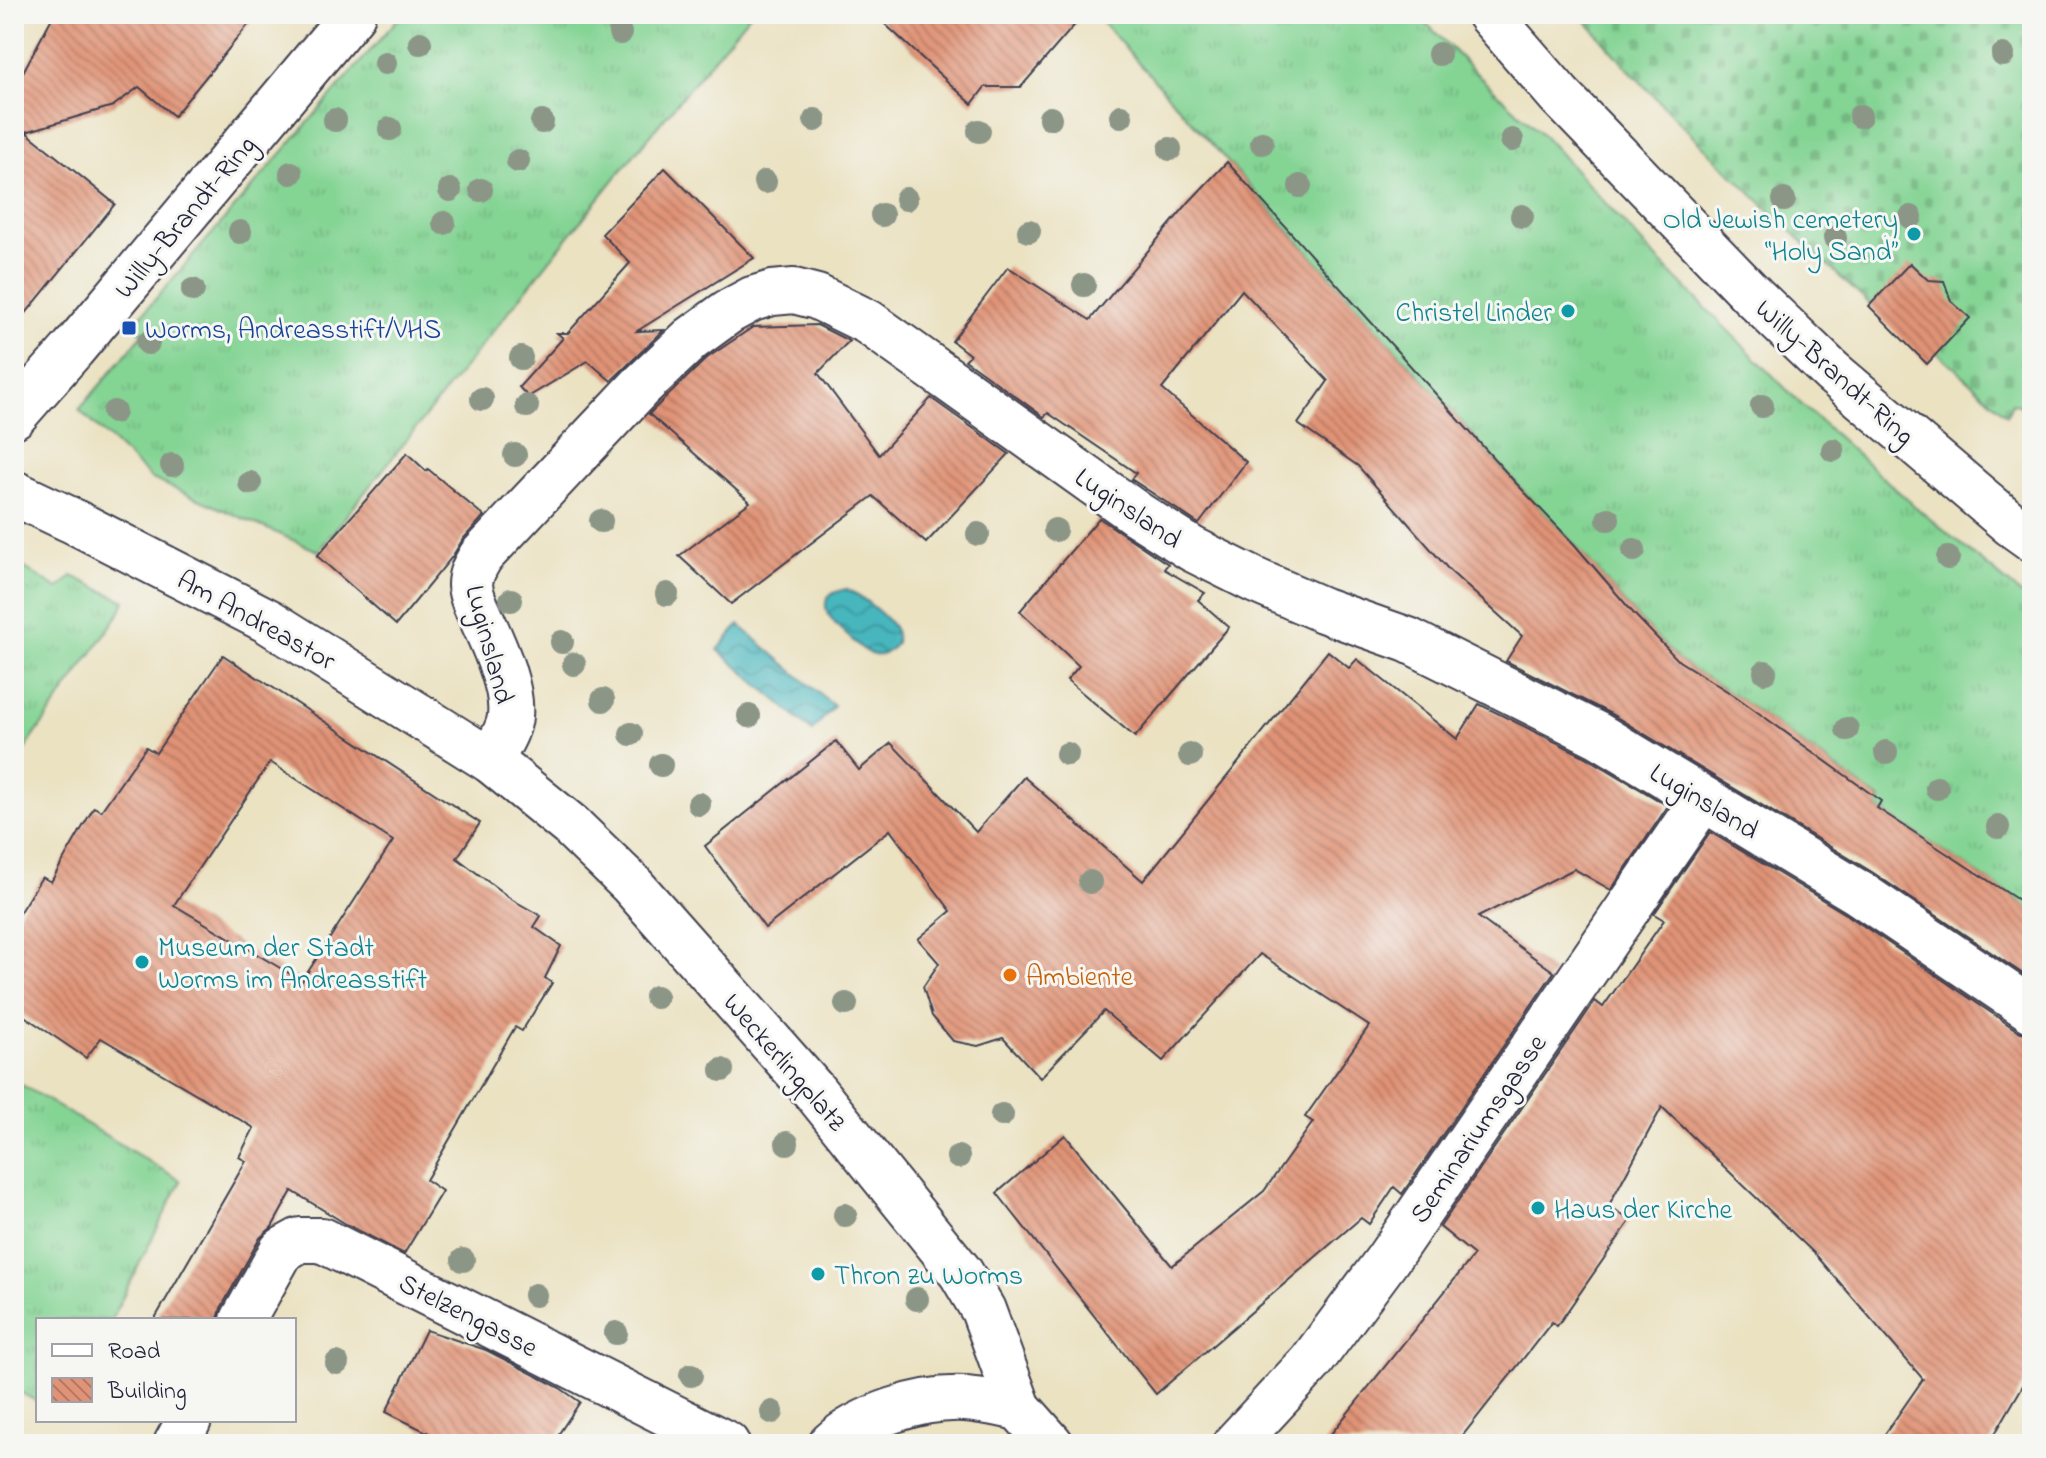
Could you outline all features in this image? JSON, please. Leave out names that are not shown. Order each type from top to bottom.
[{"type":"street","name":"Willy-Brandt-Ring","points":[[14,416],[353,14]]},
{"type":"street","name":"Willy-Brandt-Ring","points":[[1489,14],[1559,95],[1753,296],[1832,372],[2032,539]]},
{"type":"street","name":"Luginsland","points":[[491,761],[510,715],[507,686],[470,585],[472,571],[481,556],[640,387],[691,339],[752,299],[794,291],[817,297],[868,322],[1137,514],[1192,549],[1323,610],[1408,640],[1598,735],[1859,893],[2032,1010]]},
{"type":"street","name":"Am Andreastor","points":[[14,493],[268,621],[491,761]]},
{"type":"street","name":"Weckerlingplatz","points":[[491,761],[571,826],[631,884],[824,1103],[961,1273],[983,1310],[1019,1408]]},
{"type":"street","name":"Seminariumsgasse","points":[[1235,1444],[1311,1362],[1387,1260],[1703,799]]},
{"type":"street","name":"Stelzengasse","points":[[244,1318],[282,1250],[300,1240],[322,1240],[727,1444]]},
{"type":"street","points":[[831,1444],[879,1416],[923,1402],[960,1399],[990,1401],[1019,1408],[1051,1444]]},
{"type":"street","points":[[176,1444],[188,1422]]},
{"type":"green space","points":[[402,14],[750,14],[318,551],[152,479],[79,410],[143,334],[133,325]]},
{"type":"green space","points":[[1095,14],[1417,14],[1544,136],[1653,255],[1801,404],[1919,510],[2032,603],[2032,909],[1877,808],[1881,800],[1735,696],[1679,661]]},
{"type":"green space","name":"Old Jewish cemetery “Holy Sand”","points":[[1580,14],[2032,14],[2032,410],[2012,403],[2007,415],[1938,353],[1926,355],[1721,163]]},
{"type":"green space","points":[[14,561],[58,589],[72,576],[125,601],[14,765]]},
{"type":"green space","points":[[14,1080],[181,1181],[112,1318],[36,1318],[36,1401],[14,1389]]},
{"type":"water","points":[[846,589],[874,607],[892,626],[896,644],[881,655],[861,648],[842,631],[827,610],[828,598]]},
{"type":"water","points":[[739,625],[834,706],[812,731],[718,650]]},
{"type":"building","points":[[54,14],[257,14],[174,116],[139,87],[113,106],[26,132],[115,204],[14,328],[14,89]]},
{"type":"building","points":[[874,14],[1084,14],[1021,87],[985,87],[972,104]]},
{"type":"building","points":[[1227,162],[1679,661],[1735,696],[1881,801],[1877,808],[2032,909],[2032,980],[1872,872],[1611,714],[1506,661],[1522,636],[1449,570],[1358,466],[1298,424],[1328,381],[1242,290],[1162,389],[1246,462],[1199,524],[1131,479],[1136,473],[1048,413],[1044,417],[965,360],[970,355],[952,341],[1008,267],[1090,320],[1189,202]]},
{"type":"building","points":[[665,168],[754,258],[637,331],[664,330],[611,381],[588,361],[528,397],[519,387],[563,338],[557,333],[568,333],[630,263],[602,234]]},
{"type":"building","points":[[1910,263],[1928,280],[1944,281],[1951,301],[1970,318],[1927,364],[1869,306]]},
{"type":"building","points":[[817,325],[849,341],[818,373],[879,455],[931,398],[1009,454],[926,543],[873,496],[731,604],[679,556],[750,502],[649,414],[707,358],[753,327]]},
{"type":"building","points":[[407,453],[484,516],[396,625],[317,556]]},
{"type":"building","points":[[1099,518],[1168,564],[1164,569],[1205,593],[1198,600],[1229,627],[1135,737],[1067,680],[1079,666],[1020,611]]},
{"type":"building","points":[[1328,651],[1349,668],[1357,659],[1457,739],[1479,704],[1586,757],[1668,806],[1611,890],[1574,869],[1478,917],[1554,972],[1402,1194],[1394,1187],[1369,1224],[1361,1218],[1156,1394],[997,1193],[1065,1135],[1172,1266],[1264,1191],[1313,1122],[1305,1117],[1369,1026],[1260,954],[1163,1061],[1104,1011],[1040,1078],[1003,1038],[978,1046],[953,1041],[932,1016],[923,987],[939,963],[918,939],[951,911],[890,830],[765,928],[705,846],[836,741],[859,770],[891,743],[976,832],[1024,777],[1143,881]]},
{"type":"building","name":"Museum der Stadt Worms im Andreasstift","points":[[223,655],[480,823],[457,858],[511,899],[541,916],[534,927],[561,946],[545,978],[552,983],[522,1031],[515,1027],[426,1180],[442,1191],[404,1254],[292,1191],[272,1227],[260,1238],[218,1318],[155,1318],[246,1161],[239,1157],[254,1128],[101,1038],[86,1058],[14,1009],[14,921],[42,877],[51,882],[94,807],[101,811],[146,747],[156,753]],"holes":[[[270,762],[393,841],[302,981],[174,905]]]},
{"type":"building","points":[[1710,832],[1846,914],[2018,1031],[2032,1035],[2032,1370],[1989,1444],[1878,1444],[1923,1379],[1816,1255],[1662,1107],[1609,1205],[1630,1221],[1557,1326],[1552,1322],[1456,1444],[1323,1444],[1474,1255],[1440,1227],[1595,1001],[1603,1007],[1664,920],[1654,914]]},
{"type":"building","points":[[426,1330],[486,1350],[560,1388],[580,1402],[552,1444],[451,1444],[386,1412]]},
{"type":"place","name":"Old Jewish cemetery “Holy Sand”","points":[[1914,234]]},
{"type":"place","name":"Christel Linder","points":[[1568,311]]},
{"type":"place","name":"Worms, Andreasstift/VHS","points":[[129,328]]},
{"type":"place","name":"Museum der Stadt Worms im Andreasstift","points":[[142,962]]},
{"type":"place","name":"Ambiente","points":[[1010,975]]},
{"type":"place","name":"Haus der Kirche","points":[[1538,1208]]},
{"type":"place","name":"Thron zu Worms","points":[[818,1274]]}]
